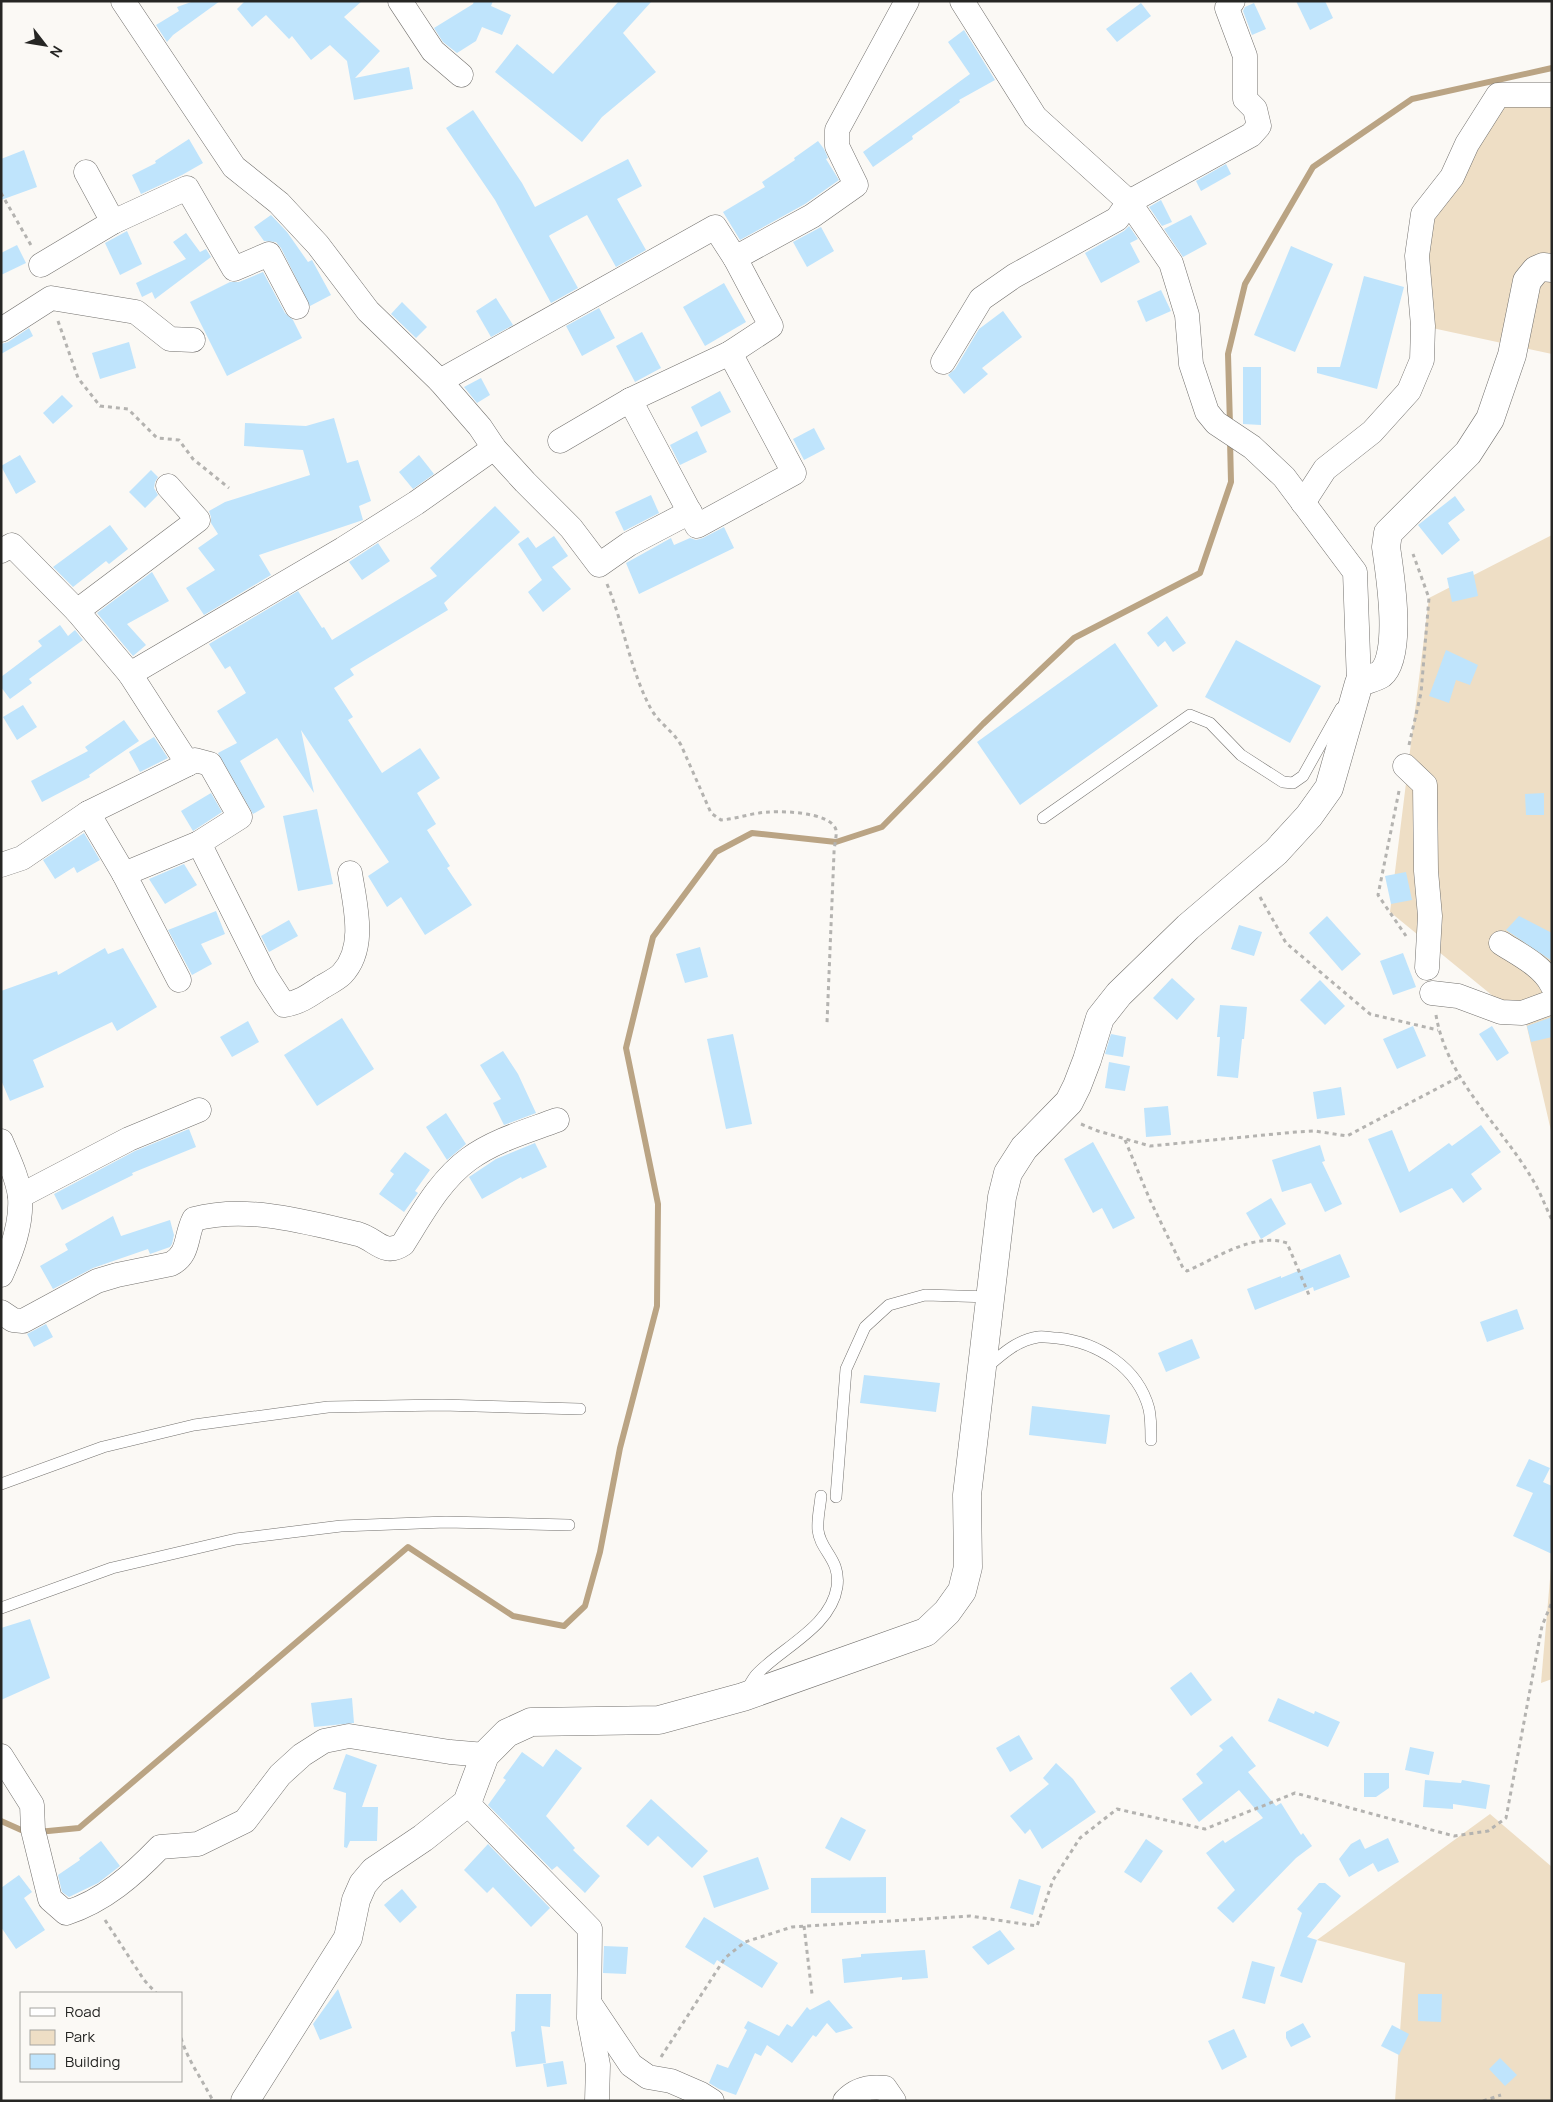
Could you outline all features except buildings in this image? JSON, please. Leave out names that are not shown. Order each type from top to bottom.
[{"type":"street","points":[[123,1],[234,168],[279,203],[318,245],[368,311],[440,381],[480,427],[494,448],[571,528],[599,565],[629,544],[690,512]]},
{"type":"street","points":[[400,1],[433,51],[461,75]]},
{"type":"street","points":[[734,258],[812,216],[856,185],[836,146],[838,130],[907,1]]},
{"type":"street","points":[[245,2101],[348,1938],[356,1900],[363,1884],[374,1871],[423,1838],[467,1803],[485,1755],[507,1733],[531,1722],[659,1720],[743,1697],[926,1632],[948,1612],[962,1592],[968,1567],[967,1495],[1002,1197],[1008,1172],[1024,1148],[1068,1102],[1077,1086],[1100,1018],[1119,994],[1188,928],[1276,852],[1309,816],[1329,788],[1359,683],[1355,572],[1284,477],[1252,447],[1216,423],[1207,412],[1191,364],[1187,315],[1170,263],[1129,202],[1035,117],[962,1]]},
{"type":"street","points":[[943,362],[981,299],[1014,276],[1117,219],[1129,202],[1250,135],[1259,126],[1255,109],[1246,99],[1245,56],[1226,8],[1233,1]]},
{"type":"street","points":[[1303,503],[1325,469],[1372,432],[1409,391],[1422,360],[1423,326],[1417,256],[1423,214],[1452,176],[1467,144],[1498,95],[1552,95]]},
{"type":"street","points":[[86,172],[112,222]]},
{"type":"street","points":[[41,265],[112,222],[187,188],[234,269],[269,254],[297,307]]},
{"type":"street","points":[[440,381],[715,228],[734,258],[771,326],[730,353],[630,400],[560,441]]},
{"type":"street","points":[[1359,683],[1381,674],[1391,658],[1394,632],[1386,547],[1388,533],[1468,453],[1490,419],[1512,355],[1527,281],[1536,270],[1543,267],[1552,268]]},
{"type":"street","points":[[1,330],[51,298],[136,312],[170,339],[193,340]]},
{"type":"street","points":[[630,400],[698,526],[794,473],[730,353]]},
{"type":"street","points":[[130,674],[336,553],[416,503],[494,448]]},
{"type":"street","points":[[77,611],[203,526],[168,486]]},
{"type":"street","points":[[1,551],[12,545],[77,611],[130,674],[188,764]]},
{"type":"street","points":[[1,865],[22,858],[88,813],[195,760],[210,764],[240,817],[199,843],[124,874]]},
{"type":"street","points":[[1405,766],[1425,785],[1426,871],[1430,916],[1427,968]]},
{"type":"street","points":[[88,813],[124,874],[179,980]]},
{"type":"street","points":[[199,843],[266,977],[284,1005],[296,1004],[341,975],[350,964],[356,948],[357,922],[350,873]]},
{"type":"street","points":[[1502,943],[1533,964],[1552,984]]},
{"type":"street","points":[[1432,993],[1458,996],[1501,1012],[1522,1013],[1552,1002]]},
{"type":"street","points":[[11,1182],[129,1139],[199,1110]]},
{"type":"street","points":[[1,1312],[13,1320],[23,1321],[97,1281],[170,1264],[184,1254],[194,1219],[202,1217],[239,1214],[274,1215],[361,1235],[388,1250],[397,1248],[403,1244],[426,1206],[449,1178],[469,1159],[496,1144],[557,1120]]},
{"type":"street","points":[[1,1141],[19,1219],[12,1250],[1,1275]]},
{"type":"street","points":[[1,1756],[32,1805],[33,1830],[50,1899],[66,1913],[94,1902],[134,1874],[160,1847],[198,1844],[245,1821],[280,1775],[302,1755],[324,1740],[349,1736],[450,1752],[485,1755]]},
{"type":"street","points":[[467,1803],[590,1929],[589,2018],[598,2065],[598,2101]]},
{"type":"street","points":[[589,2002],[631,2066],[648,2077],[671,2081],[712,2101]]},
{"type":"street","points":[[845,2101],[859,2090],[874,2087],[884,2088],[894,2101]]},
{"type":"lane","points":[[1043,818],[1190,715],[1210,723],[1242,755],[1283,782],[1293,784],[1303,776],[1349,693],[1359,683]]},
{"type":"lane","points":[[836,1497],[846,1369],[865,1327],[889,1305],[925,1295],[991,1297]]},
{"type":"lane","points":[[983,1371],[1010,1347],[1038,1337],[1074,1340],[1102,1351],[1124,1368],[1140,1389],[1149,1409],[1151,1440]]},
{"type":"lane","points":[[1,1484],[103,1447],[194,1425],[299,1410],[328,1407],[442,1405],[580,1408]]},
{"type":"lane","points":[[743,1697],[755,1676],[812,1630],[831,1604],[837,1587],[836,1566],[818,1531],[822,1496]]},
{"type":"lane","points":[[1,1608],[112,1568],[236,1539],[341,1526],[446,1522],[569,1525]]},
{"type":"path","points":[[1,193],[41,265]]},
{"type":"path","points":[[51,298],[78,378],[100,406],[128,409],[157,438],[179,440],[193,459],[229,488]]},
{"type":"path","points":[[599,565],[618,611],[644,693],[652,710],[675,734],[711,813],[721,820],[761,812],[787,811],[818,816],[832,822],[836,830],[827,1023]]},
{"type":"path","points":[[1258,894],[1286,943],[1370,1014],[1438,1030]]},
{"type":"path","points":[[1058,1113],[1098,1132],[1150,1146],[1296,1132],[1316,1131],[1347,1136],[1459,1077]]},
{"type":"path","points":[[1125,1139],[1150,1200],[1183,1268],[1187,1271],[1249,1243],[1277,1240],[1287,1243],[1309,1296]]},
{"type":"path","points":[[648,2077],[725,1958],[745,1942],[792,1927],[970,1916],[1037,1926],[1052,1880],[1080,1838],[1116,1809],[1206,1829],[1295,1793],[1454,1836],[1488,1831],[1506,1818],[1542,1626],[1552,1602]]},
{"type":"path","points":[[94,1902],[144,1980],[155,1992]]},
{"type":"path","points":[[804,1926],[812,1994]]},
{"type":"path","points":[[182,2041],[187,2056],[213,2101]]},
{"type":"path","points":[[1483,2101],[1502,2094]]},
{"type":"green space","points":[[1506,96],[1552,107],[1552,354],[1423,326],[1423,214]]},
{"type":"green space","points":[[1552,535],[1552,1135],[1526,1023],[1390,912],[1429,598]]},
{"type":"green space","points":[[1552,1556],[1552,1679],[1541,1683]]},
{"type":"green space","points":[[1490,1814],[1552,1867],[1552,2101],[1395,2101],[1405,1963],[1317,1940]]},
{"type":"waterway","points":[[1230,425],[1228,354],[1245,284],[1313,167],[1412,99],[1552,68]]},
{"type":"waterway","points":[[38,1832],[79,1828],[408,1547],[513,1616],[564,1626],[585,1606],[600,1552],[620,1448],[657,1306],[658,1204],[626,1048],[653,937],[716,852],[752,833],[836,842],[882,827],[983,724],[1074,638],[1200,573],[1231,482],[1230,440]]},
{"type":"waterway","points":[[1,1821],[28,1833]]}]
